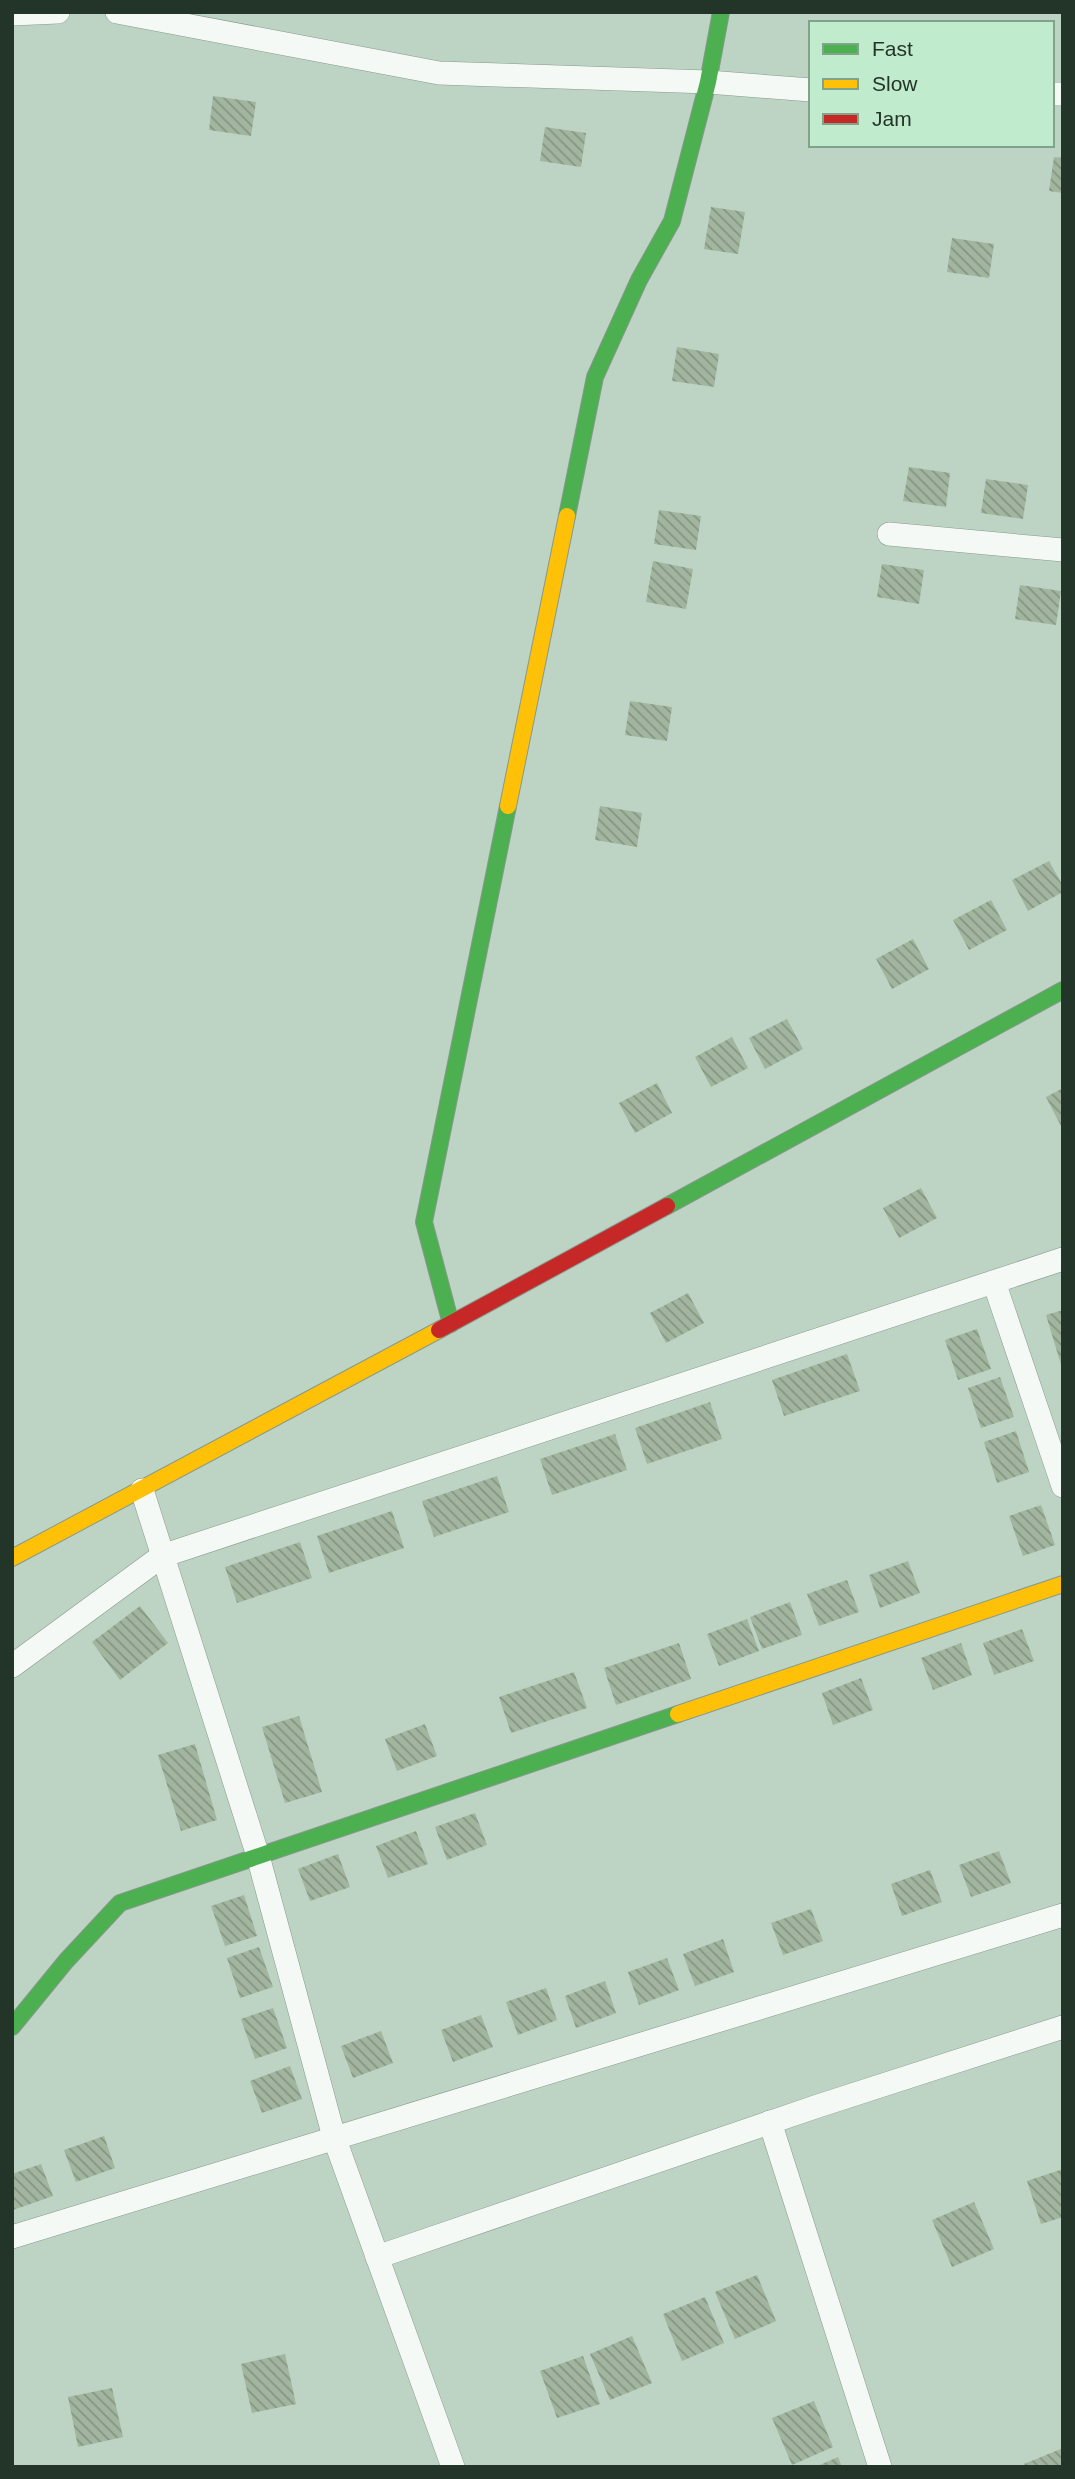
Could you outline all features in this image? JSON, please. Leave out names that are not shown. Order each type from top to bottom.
[{"type":"street","points":[[12,14],[58,12]]},
{"type":"street","points":[[117,12],[439,73],[708,82],[809,90]]},
{"type":"street","points":[[451,1324],[424,1222],[595,377],[639,279],[672,221],[708,82],[720,12]]},
{"type":"street","points":[[889,534],[1063,550]]},
{"type":"street","points":[[12,1558],[451,1324],[1063,990]]},
{"type":"street","points":[[12,1666],[162,1556],[1063,1259]]},
{"type":"street","points":[[994,1282],[1063,1486]]},
{"type":"street","points":[[142,1490],[258,1856],[334,2137],[453,2467]]},
{"type":"street","points":[[12,2027],[66,1961],[120,1903],[1063,1584]]},
{"type":"street","points":[[12,2237],[1063,1915]]},
{"type":"street","points":[[377,2257],[770,2122],[1063,2027]]},
{"type":"street","points":[[770,2122],[880,2467]]},
{"type":"building","points":[[213,96],[256,102],[251,136],[209,130]]},
{"type":"building","points":[[545,127],[586,133],[581,167],[540,161]]},
{"type":"building","points":[[1054,157],[1063,158],[1063,193],[1049,191]]},
{"type":"building","points":[[711,207],[745,212],[738,254],[704,249]]},
{"type":"building","points":[[952,238],[994,244],[989,278],[947,272]]},
{"type":"building","points":[[677,347],[719,354],[714,387],[672,381]]},
{"type":"building","points":[[909,467],[950,473],[946,507],[903,501]]},
{"type":"building","points":[[986,479],[1028,485],[1023,519],[981,513]]},
{"type":"building","points":[[659,510],[701,516],[696,550],[654,544]]},
{"type":"building","points":[[653,561],[693,569],[686,609],[646,602]]},
{"type":"building","points":[[882,564],[924,570],[919,604],[877,597]]},
{"type":"building","points":[[1020,585],[1061,591],[1056,625],[1015,619]]},
{"type":"building","points":[[630,701],[672,707],[667,741],[625,735]]},
{"type":"building","points":[[600,806],[642,813],[637,847],[595,840]]},
{"type":"building","points":[[1049,861],[1063,886],[1063,892],[1028,911],[1012,880]]},
{"type":"building","points":[[991,900],[1007,930],[969,950],[953,920]]},
{"type":"building","points":[[913,939],[929,969],[892,989],[876,959]]},
{"type":"building","points":[[787,1019],[803,1049],[765,1069],[749,1038]]},
{"type":"building","points":[[732,1037],[748,1068],[711,1087],[695,1057]]},
{"type":"building","points":[[657,1083],[672,1113],[635,1133],[619,1103]]},
{"type":"building","points":[[1063,1088],[1063,1130],[1046,1097]]},
{"type":"building","points":[[921,1188],[937,1218],[899,1238],[883,1208]]},
{"type":"building","points":[[688,1293],[704,1323],[666,1343],[650,1313]]},
{"type":"building","points":[[1063,1310],[1063,1368],[1062,1368],[1046,1315]]},
{"type":"building","points":[[977,1329],[991,1369],[958,1380],[945,1340]]},
{"type":"building","points":[[847,1354],[860,1391],[784,1416],[772,1380]]},
{"type":"building","points":[[1000,1377],[1014,1417],[981,1428],[968,1388]]},
{"type":"building","points":[[710,1402],[722,1439],[647,1464],[635,1428]]},
{"type":"building","points":[[1016,1431],[1029,1472],[997,1483],[984,1442]]},
{"type":"building","points":[[615,1434],[627,1470],[552,1495],[540,1459]]},
{"type":"building","points":[[497,1476],[509,1512],[434,1537],[422,1501]]},
{"type":"building","points":[[1041,1505],[1055,1545],[1023,1556],[1009,1516]]},
{"type":"building","points":[[392,1511],[404,1548],[329,1573],[317,1536]]},
{"type":"building","points":[[300,1542],[312,1578],[237,1603],[225,1567]]},
{"type":"building","points":[[908,1561],[920,1593],[880,1608],[869,1575]]},
{"type":"building","points":[[847,1580],[859,1612],[819,1626],[807,1594]]},
{"type":"building","points":[[790,1602],[802,1635],[762,1649],[750,1617]]},
{"type":"building","points":[[140,1606],[168,1643],[120,1680],[92,1642]]},
{"type":"building","points":[[747,1619],[759,1651],[719,1666],[707,1634]]},
{"type":"building","points":[[1022,1629],[1034,1661],[994,1675],[983,1643]]},
{"type":"building","points":[[679,1643],[691,1679],[616,1705],[604,1668]]},
{"type":"building","points":[[961,1643],[972,1675],[933,1690],[921,1658]]},
{"type":"building","points":[[574,1672],[587,1708],[511,1733],[499,1697]]},
{"type":"building","points":[[861,1678],[873,1710],[833,1725],[822,1693]]},
{"type":"building","points":[[299,1716],[322,1792],[285,1803],[262,1727]]},
{"type":"building","points":[[425,1724],[437,1756],[397,1771],[385,1739]]},
{"type":"building","points":[[195,1744],[217,1820],[181,1831],[158,1755]]},
{"type":"building","points":[[475,1813],[487,1845],[447,1860],[435,1827]]},
{"type":"building","points":[[416,1831],[428,1864],[388,1878],[376,1846]]},
{"type":"building","points":[[999,1851],[1011,1883],[971,1897],[959,1865]]},
{"type":"building","points":[[338,1854],[350,1887],[310,1901],[298,1869]]},
{"type":"building","points":[[930,1870],[942,1902],[902,1916],[891,1884]]},
{"type":"building","points":[[244,1895],[257,1936],[225,1946],[211,1906]]},
{"type":"building","points":[[811,1909],[823,1941],[783,1955],[771,1923]]},
{"type":"building","points":[[723,1939],[734,1972],[695,1986],[683,1954]]},
{"type":"building","points":[[259,1947],[273,1987],[240,1998],[227,1958]]},
{"type":"building","points":[[667,1958],[679,1990],[639,2005],[628,1972]]},
{"type":"building","points":[[605,1981],[616,2013],[576,2028],[565,1996]]},
{"type":"building","points":[[546,1988],[557,2020],[518,2035],[506,2002]]},
{"type":"building","points":[[273,2008],[287,2048],[255,2059],[241,2019]]},
{"type":"building","points":[[481,2015],[493,2047],[453,2062],[441,2030]]},
{"type":"building","points":[[381,2031],[393,2063],[353,2078],[341,2046]]},
{"type":"building","points":[[290,2066],[302,2099],[262,2113],[250,2081]]},
{"type":"building","points":[[104,2136],[115,2168],[76,2182],[64,2150]]},
{"type":"building","points":[[41,2164],[53,2196],[13,2210],[12,2174]]},
{"type":"building","points":[[1063,2169],[1063,2217],[1041,2224],[1027,2181]]},
{"type":"building","points":[[974,2202],[994,2249],[952,2267],[932,2220]]},
{"type":"building","points":[[757,2275],[776,2321],[735,2339],[715,2292]]},
{"type":"building","points":[[705,2297],[724,2343],[682,2361],[663,2314]]},
{"type":"building","points":[[632,2336],[652,2383],[610,2400],[590,2354]]},
{"type":"building","points":[[285,2354],[296,2404],[252,2413],[241,2364]]},
{"type":"building","points":[[583,2356],[600,2404],[557,2418],[540,2371]]},
{"type":"building","points":[[112,2388],[123,2437],[78,2447],[68,2397]]},
{"type":"building","points":[[814,2401],[833,2447],[792,2465],[772,2418]]},
{"type":"building","points":[[1063,2448],[1063,2467],[1026,2467],[1024,2464]]},
{"type":"building","points":[[838,2457],[842,2467],[815,2467]]},
{"type":"traffic: fast","points":[[567,516],[595,377],[639,280],[672,221],[708,82],[721,12]]},
{"type":"traffic: fast","points":[[451,1324],[424,1222],[508,806]]},
{"type":"traffic: fast","points":[[667,1206],[1063,990]]},
{"type":"traffic: fast","points":[[12,2027],[66,1961],[120,1903],[678,1714]]},
{"type":"traffic: slow","points":[[508,806],[567,516]]},
{"type":"traffic: slow","points":[[12,1558],[439,1330]]},
{"type":"traffic: slow","points":[[678,1714],[1063,1584]]},
{"type":"traffic: jam","points":[[439,1330],[667,1206]]}]
